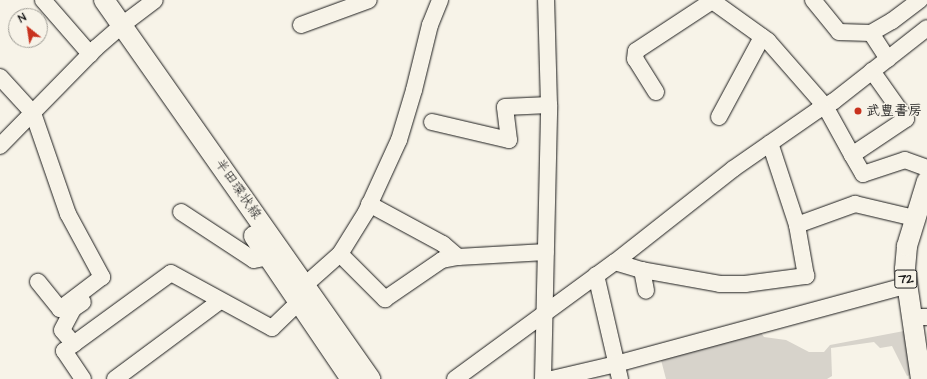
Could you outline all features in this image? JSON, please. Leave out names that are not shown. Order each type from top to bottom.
[{"type":"main road","name":"半田環状線","points":[[89,0],[117,29],[301,294],[351,379]]},
{"type":"main road","name":"半田環状線","points":[[104,0],[117,29],[268,257],[301,294],[370,379]]},
{"type":"main road","name":"72","points":[[921,379],[919,317],[906,286],[905,269],[907,246],[920,208],[927,181]]},
{"type":"street","points":[[43,0],[90,54]]},
{"type":"street","points":[[0,146],[90,54],[117,29],[155,0]]},
{"type":"street","points":[[301,25],[369,0]]},
{"type":"street","points":[[83,379],[64,351],[171,273],[272,328],[301,294],[340,254],[369,204],[399,140],[414,90],[430,25],[440,0]]},
{"type":"street","points":[[543,379],[549,105],[546,0]]},
{"type":"street","points":[[656,92],[635,59],[636,51],[711,0],[768,41],[825,106],[863,174],[905,160],[927,168]]},
{"type":"street","points":[[813,0],[839,32],[871,33],[892,21],[920,0]]},
{"type":"street","points":[[455,379],[615,262],[734,169],[825,106],[927,28]]},
{"type":"street","points":[[871,33],[888,59]]},
{"type":"street","points":[[719,117],[762,38]]},
{"type":"street","points":[[852,155],[906,119],[872,71]]},
{"type":"street","points":[[0,77],[33,113],[68,214],[107,285],[73,309],[62,330],[74,344]]},
{"type":"street","points":[[432,122],[509,140],[505,107],[549,105]]},
{"type":"street","points":[[615,262],[642,270],[720,284],[745,284],[806,276],[798,226],[770,143]]},
{"type":"street","points":[[369,204],[443,244],[458,257]]},
{"type":"street","points":[[798,226],[854,204],[920,208]]},
{"type":"street","points":[[181,212],[254,260],[268,257]]},
{"type":"street","points":[[340,254],[384,299],[442,260],[458,257],[546,252]]},
{"type":"street","points":[[642,270],[646,291]]},
{"type":"street","points":[[596,275],[618,371]]},
{"type":"street","points":[[38,282],[60,309],[102,277]]},
{"type":"street","points":[[552,379],[618,371],[906,286]]},
{"type":"street","points":[[115,379],[220,301]]},
{"type":"shaded area","points":[[759,330],[764,337],[786,340],[809,352],[824,352],[830,345],[904,331],[913,374],[907,376],[892,346],[880,348],[874,342],[831,348],[832,376],[827,379],[666,379],[660,356]]},
{"type":"place","name":"武豊書房","points":[[858,111]]}]
